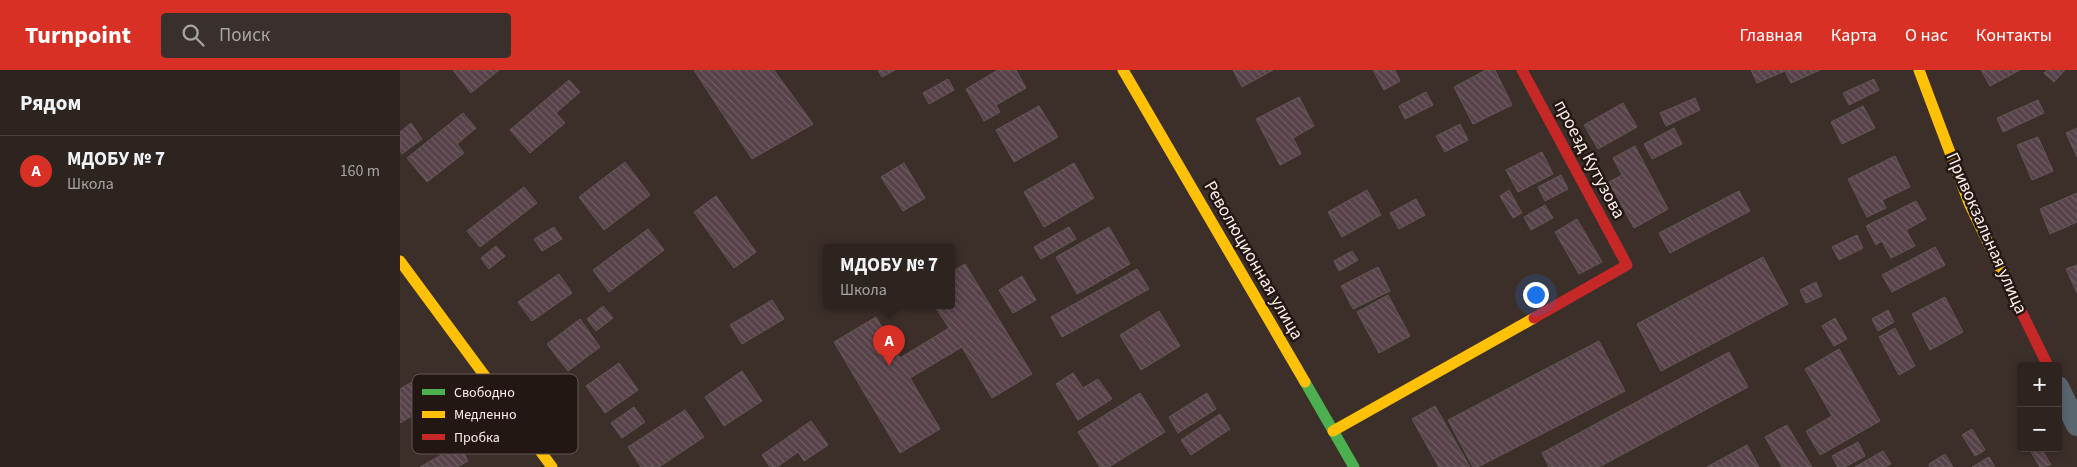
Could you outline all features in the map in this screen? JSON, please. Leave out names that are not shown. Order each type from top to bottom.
[{"type":"street","name":"Революционная улица","points":[[1123,70],[1354,467]]},
{"type":"street","name":"проезд Кутузова","points":[[1333,431],[1627,265],[1522,70]]},
{"type":"street","name":"Привокзальная улица","points":[[1919,70],[1969,203],[2046,362]]},
{"type":"street","points":[[400,261],[483,374]]},
{"type":"street","points":[[2062,395],[2077,425]]},
{"type":"street","points":[[542,454],[552,467]]},
{"type":"building","points":[[453,70],[499,70],[471,93]]},
{"type":"building","points":[[694,70],[774,70],[813,124],[752,159]]},
{"type":"building","points":[[878,70],[895,70],[882,77]]},
{"type":"building","points":[[998,70],[1016,70],[1026,88],[996,105],[1000,112],[984,121],[966,89]]},
{"type":"building","points":[[1233,70],[1273,70],[1242,87]]},
{"type":"building","points":[[1373,70],[1395,70],[1400,81],[1384,90]]},
{"type":"building","points":[[1486,70],[1495,70],[1512,105],[1473,124],[1454,87]]},
{"type":"building","points":[[1751,70],[1820,70],[1791,83],[1785,71],[1757,83]]},
{"type":"building","points":[[1981,70],[2020,70],[1990,86]]},
{"type":"building","points":[[2047,70],[2065,70],[2054,82],[2044,73]]},
{"type":"building","points":[[948,79],[954,90],[929,104],[923,93]]},
{"type":"building","points":[[1874,79],[1879,90],[1849,105],[1843,93]]},
{"type":"building","points":[[569,80],[580,92],[556,113],[565,123],[530,153],[510,130]]},
{"type":"building","points":[[1426,92],[1433,105],[1405,119],[1399,106]]},
{"type":"building","points":[[1299,97],[1314,126],[1293,138],[1301,154],[1280,165],[1256,119]]},
{"type":"building","points":[[1695,98],[1700,110],[1666,126],[1660,113]]},
{"type":"building","points":[[2038,100],[2044,113],[2003,132],[1997,118]]},
{"type":"building","points":[[1623,103],[1637,127],[1598,149],[1584,125]]},
{"type":"building","points":[[1039,106],[1058,137],[1014,162],[996,130]]},
{"type":"building","points":[[1863,106],[1875,128],[1842,144],[1831,122]]},
{"type":"building","points":[[463,113],[476,128],[457,144],[464,153],[427,182],[407,158]]},
{"type":"building","points":[[411,123],[422,139],[402,154],[400,151],[400,132]]},
{"type":"building","points":[[1460,124],[1468,140],[1445,152],[1436,136]]},
{"type":"building","points":[[1674,128],[1682,144],[1652,159],[1644,144]]},
{"type":"building","points":[[2077,128],[2077,157],[2066,133]]},
{"type":"building","points":[[2038,137],[2053,171],[2032,180],[2017,145]]},
{"type":"building","points":[[1635,146],[1668,209],[1634,228],[1609,182],[1622,175],[1613,158]]},
{"type":"building","points":[[1542,152],[1553,174],[1518,192],[1506,170]]},
{"type":"building","points":[[1895,156],[1910,187],[1882,200],[1886,208],[1867,217],[1848,179]]},
{"type":"building","points":[[625,162],[650,195],[604,230],[579,197]]},
{"type":"building","points":[[904,163],[925,198],[903,211],[881,177]]},
{"type":"building","points":[[1074,163],[1094,198],[1044,227],[1024,192]]},
{"type":"building","points":[[1561,175],[1568,189],[1545,201],[1538,187]]},
{"type":"building","points":[[524,187],[537,203],[480,247],[467,231]]},
{"type":"building","points":[[1367,190],[1381,215],[1342,237],[1328,212]]},
{"type":"building","points":[[1509,190],[1522,213],[1513,218],[1500,196]]},
{"type":"building","points":[[1739,191],[1750,211],[1670,253],[1659,233]]},
{"type":"building","points":[[2077,193],[2077,222],[2050,234],[2040,209]]},
{"type":"building","points":[[716,196],[756,252],[734,268],[694,212]]},
{"type":"building","points":[[1416,199],[1425,215],[1399,229],[1390,213]]},
{"type":"building","points":[[1916,201],[1926,219],[1906,230],[1915,246],[1891,258],[1882,241],[1876,245],[1866,226]]},
{"type":"building","points":[[1545,205],[1553,218],[1531,230],[1524,217]]},
{"type":"building","points":[[1577,219],[1602,262],[1579,274],[1555,232]]},
{"type":"building","points":[[554,227],[562,239],[542,251],[534,239]]},
{"type":"building","points":[[1069,227],[1076,239],[1041,259],[1034,247]]},
{"type":"building","points":[[1109,227],[1130,264],[1077,294],[1056,257]]},
{"type":"building","points":[[648,229],[664,250],[609,292],[593,270]]},
{"type":"building","points":[[1857,235],[1863,248],[1839,260],[1832,247]]},
{"type":"building","points":[[496,246],[505,256],[489,269],[481,258]]},
{"type":"building","points":[[1935,247],[1945,265],[1892,292],[1882,275]]},
{"type":"building","points":[[1352,251],[1358,260],[1339,271],[1334,261]]},
{"type":"building","points":[[1763,257],[1788,304],[1661,371],[1637,324]]},
{"type":"building","points":[[965,264],[1032,374],[992,398],[962,347],[910,378],[940,429],[900,453],[834,342],[876,317],[900,358],[949,328],[937,309],[955,309],[955,270]]},
{"type":"building","points":[[2077,265],[2077,293],[2066,269]]},
{"type":"building","points":[[1378,267],[1390,291],[1353,309],[1341,286]]},
{"type":"building","points":[[1137,269],[1149,289],[1062,337],[1051,317]]},
{"type":"building","points":[[559,274],[572,293],[532,321],[518,302]]},
{"type":"building","points":[[1022,276],[1036,300],[1013,313],[999,290]]},
{"type":"building","points":[[1816,282],[1822,296],[1806,303],[1800,290]]},
{"type":"building","points":[[1388,295],[1410,336],[1379,353],[1357,312]]},
{"type":"building","points":[[1945,297],[1963,332],[1930,350],[1912,314]]},
{"type":"building","points":[[772,300],[784,319],[742,344],[730,325]]},
{"type":"building","points":[[603,306],[613,318],[596,331],[587,319]]},
{"type":"building","points":[[1888,310],[1894,322],[1878,331],[1872,319]]},
{"type":"building","points":[[1159,311],[1180,346],[1141,370],[1120,335]]},
{"type":"building","points":[[1835,318],[1847,339],[1834,346],[1822,326]]},
{"type":"building","points":[[580,319],[600,347],[568,371],[547,344]]},
{"type":"building","points":[[1895,328],[1915,366],[1899,375],[1879,337]]},
{"type":"building","points":[[1599,341],[1625,391],[1478,467],[1473,467],[1448,420]]},
{"type":"building","points":[[1839,349],[1880,421],[1820,455],[1806,431],[1832,416],[1805,369]]},
{"type":"building","points":[[1729,352],[1748,387],[1599,467],[1549,467],[1542,453]]},
{"type":"building","points":[[619,363],[638,390],[605,413],[586,386]]},
{"type":"building","points":[[742,371],[762,401],[724,426],[705,397]]},
{"type":"building","points":[[1073,373],[1083,388],[1098,379],[1112,399],[1078,420],[1056,384]]},
{"type":"building","points":[[412,382],[412,416],[400,423],[400,389]]},
{"type":"building","points":[[1140,393],[1165,432],[1109,467],[1100,467],[1078,432]]},
{"type":"building","points":[[1207,393],[1216,409],[1178,433],[1169,417]]},
{"type":"building","points":[[1435,406],[1470,467],[1439,467],[1412,419]]},
{"type":"building","points":[[634,407],[645,422],[622,438],[611,423]]},
{"type":"building","points":[[685,410],[704,437],[659,467],[641,467],[628,447]]},
{"type":"building","points":[[1220,414],[1230,429],[1191,455],[1181,440]]},
{"type":"building","points":[[811,421],[828,445],[804,461],[798,452],[777,467],[770,467],[762,455]]},
{"type":"building","points":[[1787,425],[1812,467],[1782,467],[1765,437]]},
{"type":"building","points":[[1972,429],[1985,450],[1975,456],[1962,435]]},
{"type":"building","points":[[1858,442],[1865,456],[1845,467],[1838,467],[1832,456]]},
{"type":"building","points":[[1747,445],[1759,467],[1707,467]]},
{"type":"building","points":[[1883,451],[1891,464],[1885,467],[1855,467]]},
{"type":"building","points":[[2031,452],[2043,452],[2051,465],[2040,467]]},
{"type":"building","points":[[443,454],[464,454],[468,461],[457,467],[420,467]]},
{"type":"building","points":[[1945,454],[1953,467],[1930,467],[1929,464]]},
{"type":"building","points":[[1989,457],[1995,467],[1972,467]]},
{"type":"traffic: fast","points":[[1305,382],[1354,467]]},
{"type":"traffic: slow","points":[[1123,70],[1305,382]]},
{"type":"traffic: slow","points":[[1919,70],[1969,203],[2018,305]]},
{"type":"traffic: slow","points":[[400,261],[483,374]]},
{"type":"traffic: slow","points":[[1333,431],[1534,318]]},
{"type":"traffic: slow","points":[[542,454],[552,467]]},
{"type":"traffic: jam","points":[[1522,70],[1627,265],[1534,318]]},
{"type":"traffic: jam","points":[[2018,305],[2046,362]]},
{"type":"place","name":"МДОБУ № 7","points":[[889,366]]}]
